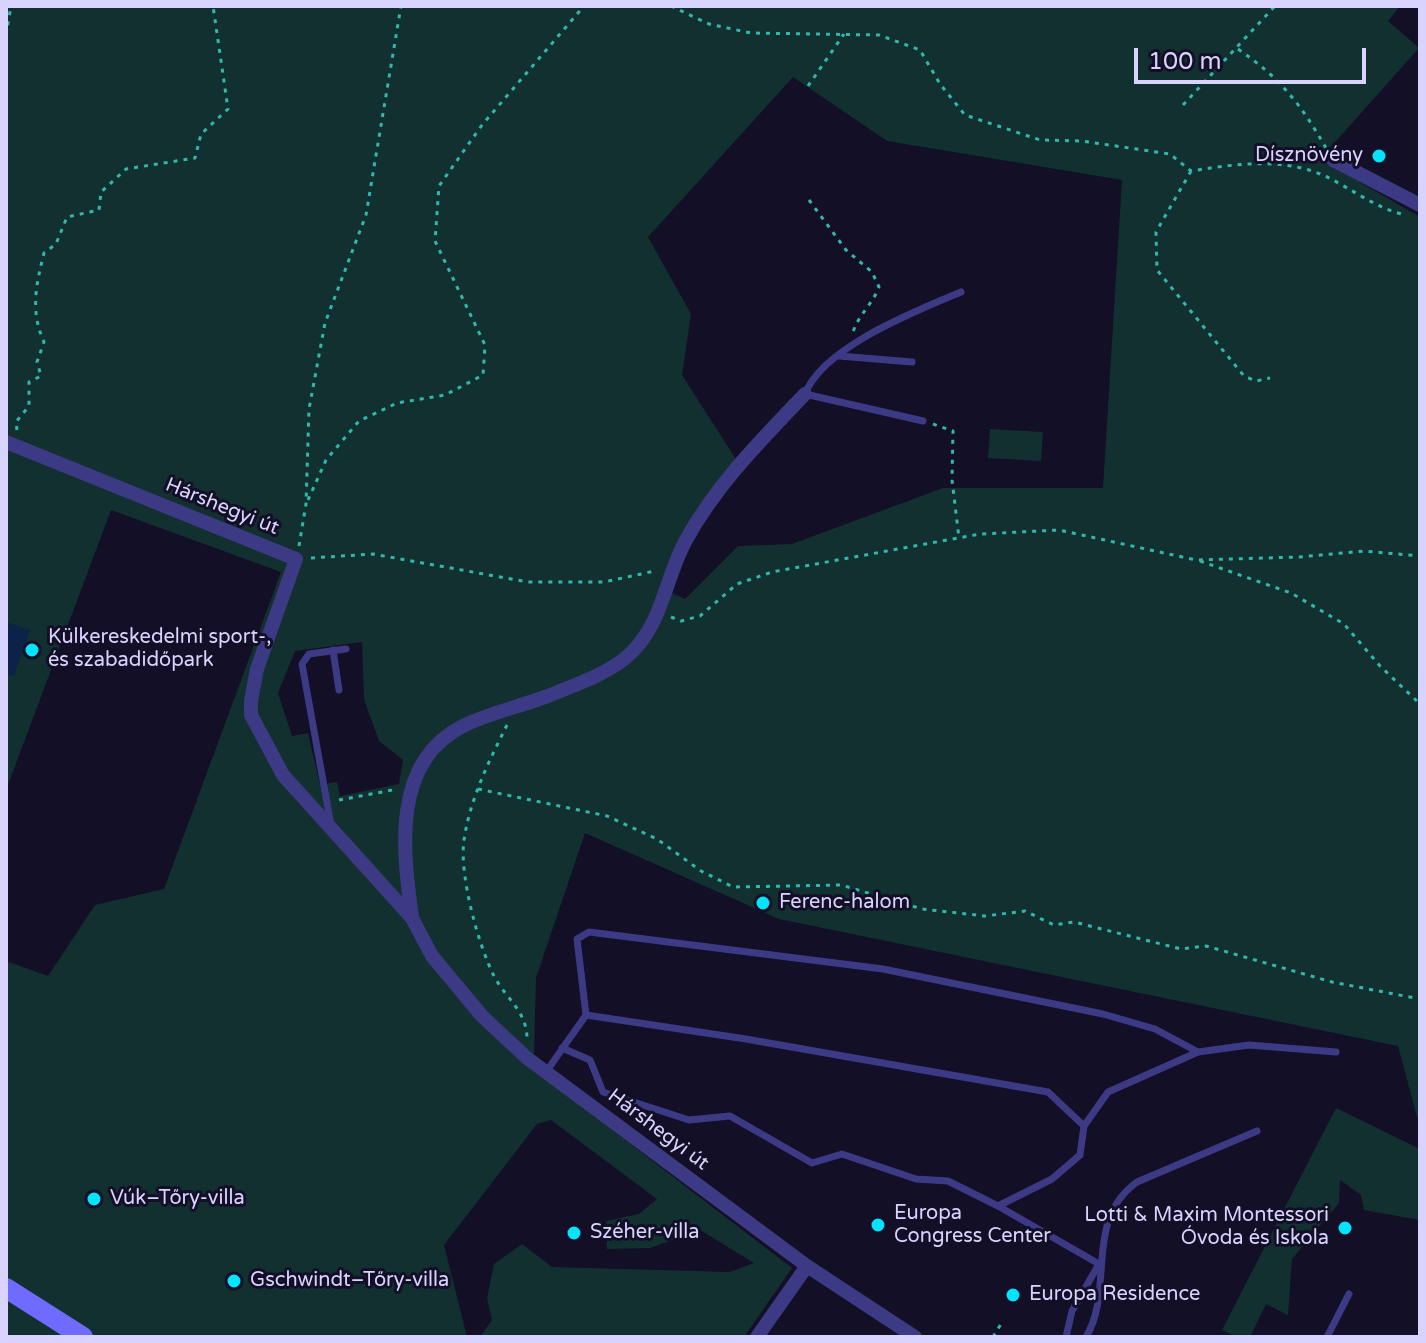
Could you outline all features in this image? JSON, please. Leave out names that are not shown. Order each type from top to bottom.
[{"type":"main road","points":[[6,1288],[83,1337]]},
{"type":"street","points":[[1333,160],[1415,209]]},
{"type":"street","name":"Hárshegyi út","points":[[412,918],[403,852],[412,786],[423,765],[445,737],[477,720],[522,707],[586,681],[630,654],[660,611],[686,540],[739,464],[805,394]]},
{"type":"street","name":"Hárshegyi út","points":[[12,444],[296,559],[257,669],[251,715],[283,775],[412,918],[432,956],[482,1016],[527,1058],[807,1266],[915,1337]]},
{"type":"street","points":[[757,1337],[807,1266]]},
{"type":"lane","points":[[923,421],[805,394],[809,383],[855,344],[961,292]]},
{"type":"lane","points":[[839,356],[912,362]]},
{"type":"lane","points":[[331,825],[302,664],[309,654],[346,649]]},
{"type":"lane","points":[[333,650],[339,690]]},
{"type":"lane","points":[[546,1072],[586,1015],[577,939],[589,932],[883,969],[1103,1014],[1155,1029],[1198,1052]]},
{"type":"lane","points":[[586,1015],[746,1039],[1048,1092],[1084,1126]]},
{"type":"lane","points":[[998,1206],[1052,1179],[1080,1155],[1084,1126],[1108,1092],[1198,1052],[1249,1045],[1336,1052]]},
{"type":"lane","points":[[562,1048],[590,1060],[603,1092],[689,1120],[730,1116],[812,1163],[842,1154],[916,1179],[948,1181],[1099,1264]]},
{"type":"lane","points":[[1066,1337],[1072,1311],[1099,1264],[1111,1217],[1122,1193],[1137,1182],[1257,1131]]},
{"type":"lane","points":[[1086,1337],[1096,1321],[1100,1305],[1099,1264]]},
{"type":"lane","points":[[1327,1337],[1349,1294]]},
{"type":"path","points":[[6,35],[11,6]]},
{"type":"path","points":[[12,444],[16,422],[29,406],[29,382],[41,376],[37,362],[44,342],[33,319],[44,253],[56,244],[67,217],[99,210],[101,192],[126,169],[195,158],[201,134],[228,109],[213,6]]},
{"type":"path","points":[[401,6],[366,215],[325,323],[309,409],[306,504],[296,559],[373,554],[528,582],[604,582],[674,567]]},
{"type":"path","points":[[306,504],[326,460],[359,421],[397,403],[445,395],[483,375],[485,345],[435,241],[439,186],[482,125],[584,6]]},
{"type":"path","points":[[671,6],[709,24],[751,33],[879,35],[920,50],[940,84],[965,115],[1040,140],[1082,141],[1170,154],[1191,171],[1236,164],[1284,164],[1321,174],[1400,214],[1415,209]]},
{"type":"path","points":[[1183,105],[1275,6]]},
{"type":"path","points":[[808,86],[844,34]]},
{"type":"path","points":[[1238,49],[1273,73],[1301,104],[1333,160]]},
{"type":"path","points":[[1191,171],[1156,232],[1157,270],[1244,376],[1256,381],[1270,378]]},
{"type":"path","points":[[809,200],[846,250],[872,272],[879,287],[872,304],[858,316],[853,333],[855,344]]},
{"type":"path","points":[[923,421],[953,431],[952,480],[959,538]]},
{"type":"path","points":[[660,611],[681,621],[700,616],[737,584],[772,572],[959,538],[1059,530],[1196,560],[1291,593],[1344,624],[1380,666],[1420,704]]},
{"type":"path","points":[[1196,560],[1299,557],[1364,551],[1420,556]]},
{"type":"path","points":[[522,707],[508,723],[478,789],[464,842],[478,936],[495,977],[527,1022],[527,1058]]},
{"type":"path","points":[[327,803],[412,786]]},
{"type":"path","points":[[478,789],[607,816],[657,839],[701,871],[733,887],[841,885],[922,909],[985,916],[1025,911],[1054,925],[1074,922],[1181,949],[1206,946],[1332,982],[1420,999]]},
{"type":"path","points":[[993,1337],[1001,1324]]},
{"type":"green space","points":[[6,6],[1400,6],[1388,21],[1419,48],[1320,159],[1420,217],[1420,1128],[1398,1046],[779,919],[585,833],[536,978],[534,1056],[529,1066],[792,1268],[744,1337],[480,1337],[492,1320],[487,1298],[494,1264],[522,1244],[552,1267],[730,1272],[754,1263],[700,1230],[650,1248],[607,1249],[606,1221],[639,1214],[657,1199],[551,1120],[537,1124],[444,1245],[467,1337],[6,1337],[6,961],[48,976],[95,905],[164,889],[281,572],[111,510],[6,790]],"holes":[[[793,77],[887,141],[1122,180],[1103,488],[943,488],[792,544],[738,546],[685,599],[668,591],[686,540],[739,464],[682,375],[691,314],[648,237]],[[362,642],[364,699],[379,741],[403,760],[399,784],[340,796],[337,782],[320,785],[308,733],[292,736],[278,693],[295,651]]]},
{"type":"green space","points":[[990,429],[1043,432],[1041,461],[988,458]]},
{"type":"green space","points":[[1336,1108],[1420,1149],[1420,1220],[1364,1210],[1361,1195],[1340,1180],[1339,1203],[1292,1259],[1288,1315],[1266,1304],[1250,1337],[1237,1337],[1222,1330]]},
{"type":"water","points":[[6,622],[30,630],[14,676],[6,674]]},
{"type":"place","name":"Dísznövény","points":[[1379,156]]},
{"type":"place","name":"Külkereskedelmi sport-, és szabadidőpark","points":[[32,650]]},
{"type":"place","name":"Ferenc-halom","points":[[763,903]]},
{"type":"place","name":"Vúk–Tőry-villa","points":[[94,1199]]},
{"type":"place","name":"Europa Congress Center","points":[[878,1225]]},
{"type":"place","name":"Lotti & Maxim Montessori Óvoda és Iskola","points":[[1345,1228]]},
{"type":"place","name":"Széher-villa","points":[[574,1233]]},
{"type":"place","name":"Gschwindt–Tőry-villa","points":[[234,1281]]},
{"type":"place","name":"Europa Residence","points":[[1013,1295]]}]
